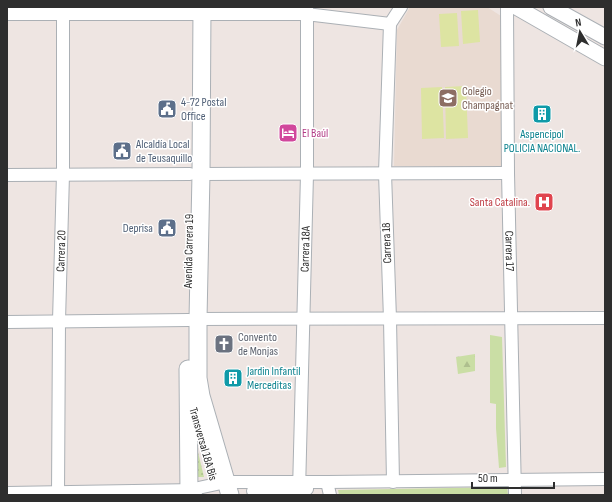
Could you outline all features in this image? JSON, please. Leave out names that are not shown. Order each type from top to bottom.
[{"type":"main road","name":"Avenida Carrera 19","points":[[189,493],[195,394],[193,319],[196,174],[196,11]]},
{"type":"main road","name":"Transversal 18A Bis","points":[[195,394],[223,490]]},
{"type":"street","points":[[7,14],[63,11],[306,10],[390,24],[401,7]]},
{"type":"street","name":"Carrera 17","points":[[507,7],[508,173],[515,495]]},
{"type":"street","points":[[516,7],[605,58]]},
{"type":"street","points":[[551,7],[605,37]]},
{"type":"street","name":"Carrera 18A","points":[[299,487],[307,174],[306,10]]},
{"type":"street","name":"Carrera 20","points":[[58,494],[59,321],[63,174],[63,11]]},
{"type":"street","name":"Carrera 18","points":[[390,24],[385,173],[390,319],[393,482]]},
{"type":"street","points":[[7,175],[508,173]]},
{"type":"street","points":[[7,322],[193,319],[605,318]]},
{"type":"street","points":[[7,493],[189,493],[299,487],[327,482],[605,478]]},
{"type":"street","points":[[327,482],[330,495]]},
{"type":"shaded area","name":"Colegio Champagnat","points":[[410,7],[487,7],[501,16],[502,168],[394,166],[397,30]]},
{"type":"green space","points":[[478,10],[480,42],[463,44],[461,11]]},
{"type":"green space","points":[[457,13],[459,46],[441,47],[439,14]]},
{"type":"green space","points":[[466,86],[468,138],[446,139],[445,87]]},
{"type":"green space","points":[[442,87],[444,138],[422,139],[421,88]]},
{"type":"green space","points":[[490,335],[502,337],[506,467],[499,468],[496,404],[490,403]]},
{"type":"green space","points":[[475,354],[475,371],[458,374],[456,357]]},
{"type":"green space","points":[[197,448],[204,477],[198,477]]},
{"type":"green space","points":[[507,487],[508,495],[339,495],[338,490]]},
{"type":"place","name":"Colegio Champagnat","points":[[448,98]]},
{"type":"place","name":"4-72 Postal Office","points":[[167,109]]},
{"type":"place","name":"Aspencipol POLICIA NACIONAL.","points":[[542,114]]},
{"type":"place","name":"El Baúl","points":[[288,133]]},
{"type":"place","name":"Alcaldía Local de Teusaquillo","points":[[122,151]]},
{"type":"place","name":"Santa Catalina.","points":[[544,202]]},
{"type":"place","name":"Deprisa","points":[[167,228]]},
{"type":"place","name":"Convento de Monjas","points":[[224,344]]},
{"type":"place","name":"Jardin Infantil Merceditas","points":[[233,378]]}]
